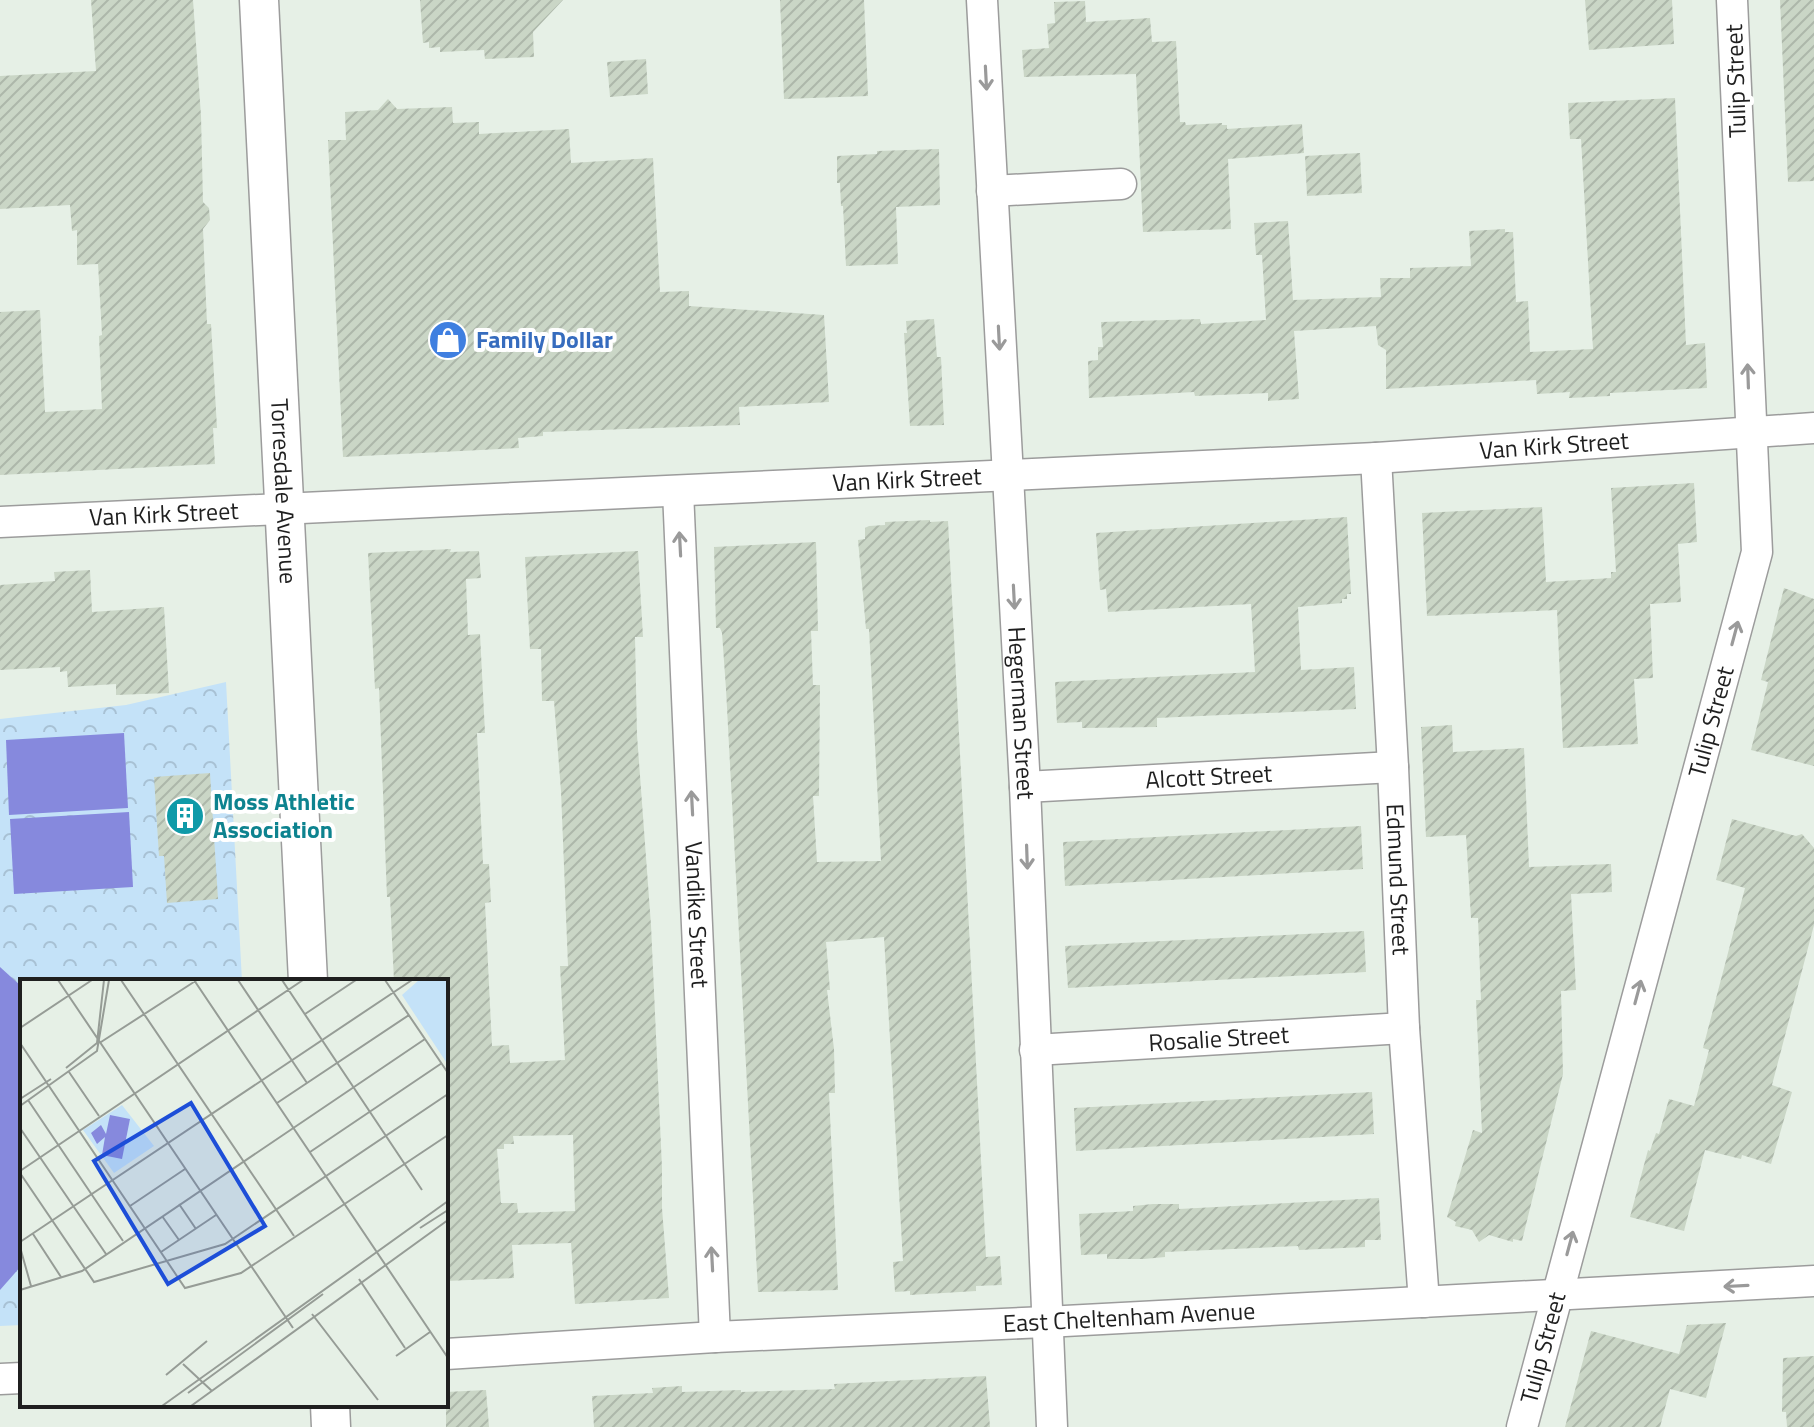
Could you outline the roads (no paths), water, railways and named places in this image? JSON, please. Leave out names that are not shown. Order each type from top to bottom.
[{"type":"street","name":"Torresdale Avenue","points":[[259,0],[308,979]]},
{"type":"street","name":"Hegerman Street","points":[[982,0],[1025,787],[1052,1427]]},
{"type":"street","name":"Tulip Street","points":[[1522,1427],[1757,552],[1732,0]]},
{"type":"street","points":[[992,191],[1121,184]]},
{"type":"street","name":"Van Kirk Street","points":[[0,522],[1376,458],[1814,428]]},
{"type":"street","name":"Edmund Street","points":[[1376,458],[1404,1028],[1424,1302]]},
{"type":"street","name":"Vandike Street","points":[[678,491],[715,1337]]},
{"type":"street","name":"Alcott Street","points":[[1025,787],[1393,767]]},
{"type":"street","name":"Rosalie Street","points":[[1035,1050],[1404,1028]]},
{"type":"street","name":"East Cheltenham Avenue","points":[[448,1354],[715,1337],[1814,1281]]},
{"type":"street","points":[[0,1379],[20,1378]]},
{"type":"street","points":[[330,1407],[331,1427]]},
{"type":"place","name":"Family Dollar","points":[[448,340]]},
{"type":"place","name":"Moss Athletic Association","points":[[185,816]]}]
